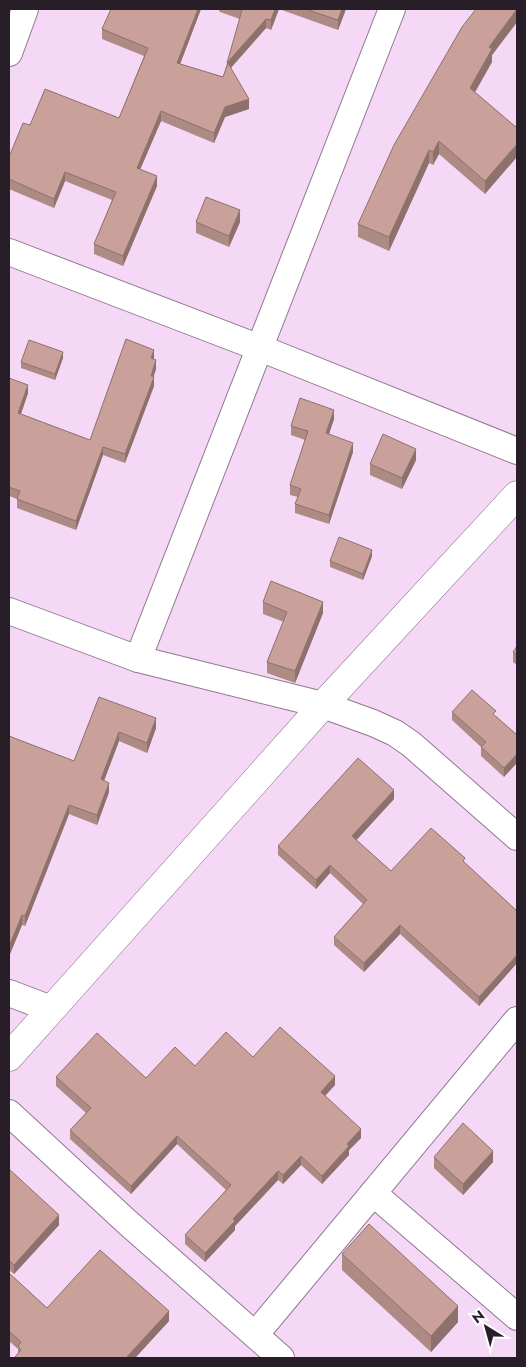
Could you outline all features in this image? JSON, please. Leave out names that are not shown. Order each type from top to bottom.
[{"type":"street","points":[[9,53],[25,9]]},
{"type":"street","points":[[138,659],[392,9]]},
{"type":"street","points":[[9,252],[260,348],[517,451]]},
{"type":"street","points":[[9,1057],[323,705],[517,495]]},
{"type":"street","points":[[9,611],[138,659],[323,705],[373,723],[395,733],[411,744],[517,837]]},
{"type":"street","points":[[9,993],[51,1009]]},
{"type":"street","points":[[255,1335],[517,1020]]},
{"type":"street","points":[[9,1113],[127,1222],[281,1358]]},
{"type":"street","points":[[373,1193],[517,1317]]},
{"type":"building","points":[[111,9],[198,9],[177,63],[223,77],[228,63],[249,99],[225,107],[214,133],[161,111],[137,168],[157,176],[123,256],[94,244],[116,192],[65,172],[54,199],[9,179],[9,157],[23,123],[30,125],[45,89],[119,118],[148,48],[102,29]]},
{"type":"building","points":[[238,9],[275,9],[271,20],[266,19],[227,63],[242,10]]},
{"type":"building","points":[[305,9],[342,9],[338,20]]},
{"type":"building","points":[[476,9],[517,9],[489,47],[492,49],[470,88],[517,128],[517,144],[485,181],[439,141],[433,152],[429,150],[389,237],[358,224],[394,145],[462,27]]},
{"type":"building","points":[[206,197],[240,210],[229,236],[196,222]]},
{"type":"building","points":[[126,339],[154,350],[151,358],[156,360],[151,376],[154,377],[125,454],[103,447],[76,521],[17,499],[20,491],[9,487],[9,378],[28,385],[18,413],[90,440]]},
{"type":"building","points":[[29,340],[63,352],[55,374],[21,362]]},
{"type":"building","points":[[300,398],[334,410],[326,433],[353,443],[329,515],[295,504],[301,489],[290,485],[308,431],[291,426]]},
{"type":"building","points":[[383,434],[416,449],[402,478],[370,464]]},
{"type":"building","points":[[339,537],[372,550],[363,574],[330,561]]},
{"type":"building","points":[[271,581],[323,602],[295,671],[267,662],[287,612],[263,602]]},
{"type":"building","points":[[517,646],[517,655],[513,652]]},
{"type":"building","points":[[472,690],[496,711],[493,714],[517,735],[517,754],[504,768],[481,747],[486,742],[452,712]]},
{"type":"building","points":[[99,697],[156,718],[147,743],[119,732],[101,779],[109,783],[97,815],[69,805],[25,916],[22,915],[9,944],[9,736],[74,761]]},
{"type":"building","points":[[358,758],[394,790],[352,836],[391,871],[431,828],[465,858],[463,861],[517,911],[517,955],[479,997],[400,925],[364,963],[334,937],[367,900],[330,865],[316,880],[278,846]]},
{"type":"building","points":[[280,1027],[335,1076],[321,1092],[361,1129],[347,1144],[349,1146],[322,1176],[301,1156],[283,1175],[278,1171],[233,1219],[235,1221],[205,1253],[185,1235],[231,1185],[177,1136],[131,1186],[70,1130],[91,1108],[56,1077],[97,1033],[146,1078],[175,1047],[195,1066],[226,1032],[253,1057]]},
{"type":"building","points":[[463,1123],[493,1151],[463,1184],[434,1157]]},
{"type":"building","points":[[9,1169],[59,1215],[14,1265],[9,1260]]},
{"type":"building","points":[[369,1224],[458,1306],[431,1336],[342,1254]]},
{"type":"building","points":[[100,1250],[169,1311],[126,1358],[14,1358],[21,1350],[18,1346],[21,1342],[9,1331],[9,1273],[47,1308]]}]
